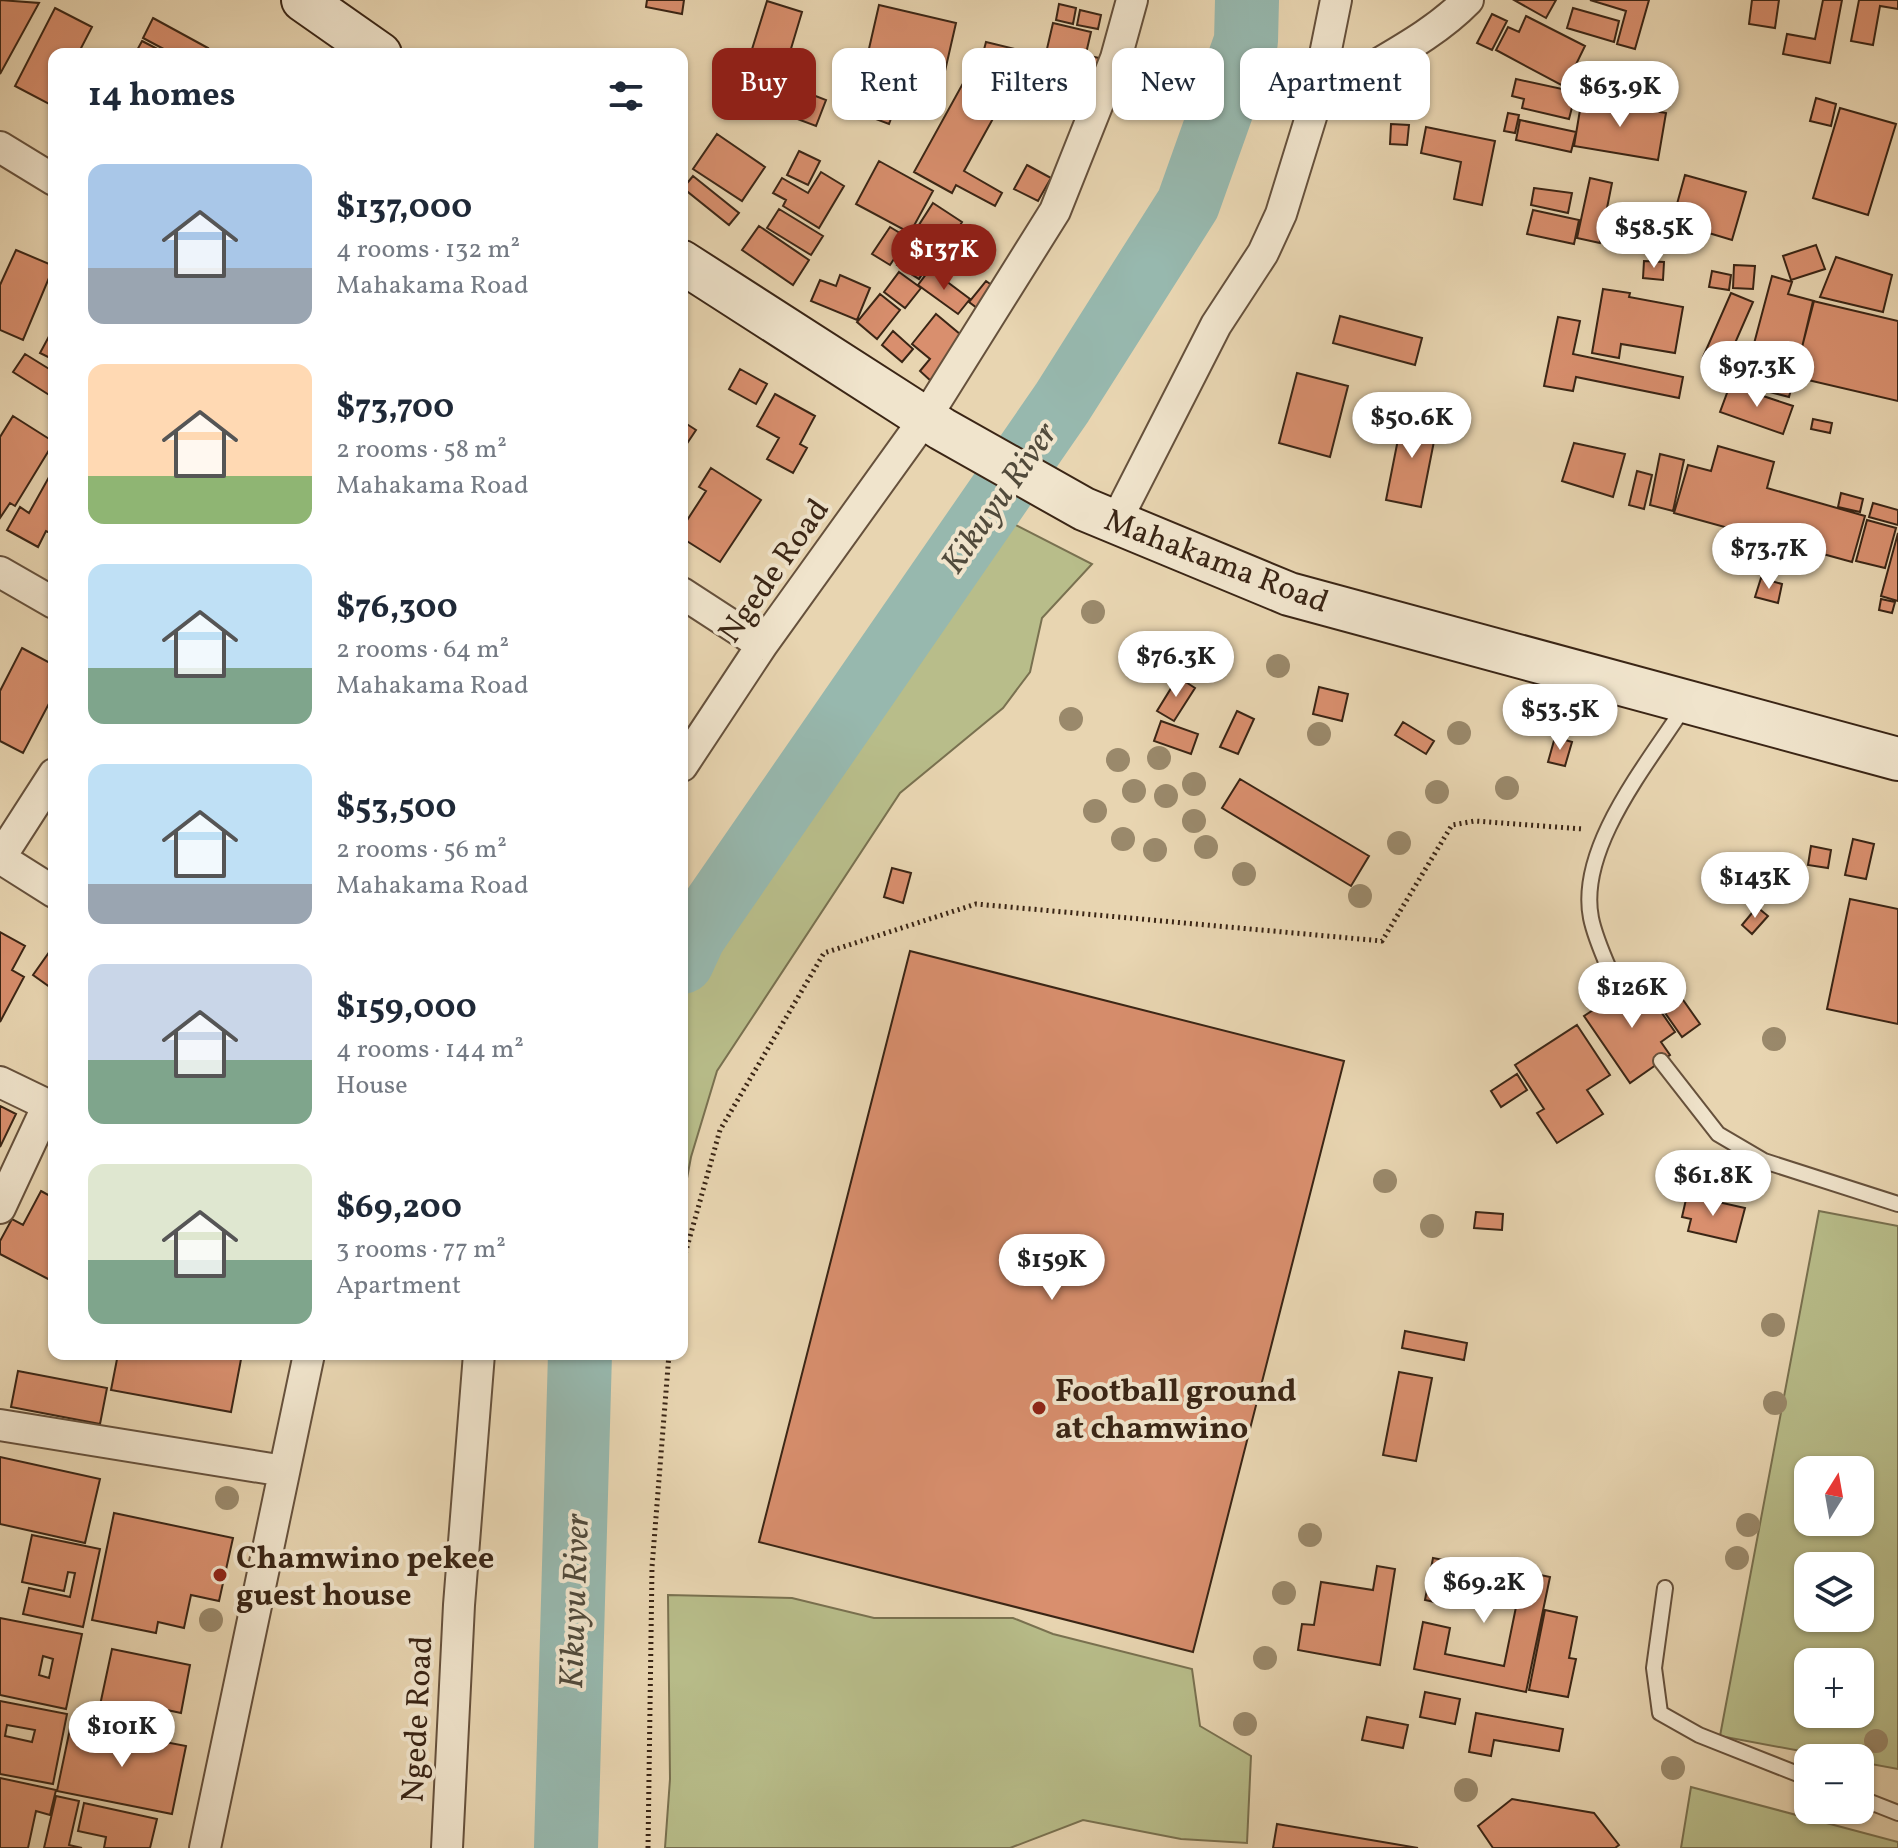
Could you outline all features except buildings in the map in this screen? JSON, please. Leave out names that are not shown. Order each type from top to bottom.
[{"type":"street","name":"Ngede Road","points":[[688,757],[762,645],[934,423],[1055,211],[1116,58],[1132,0]]},
{"type":"street","points":[[1326,48],[1336,0]]},
{"type":"street","points":[[1405,48],[1443,26],[1468,0]]},
{"type":"street","points":[[306,1],[372,48]]},
{"type":"street","points":[[1100,516],[1263,253],[1281,214],[1310,120]]},
{"type":"street","points":[[0,147],[48,176]]},
{"type":"street","name":"Mahakama Road","points":[[688,266],[934,423],[1100,516],[1289,594],[1898,759]]},
{"type":"street","points":[[0,572],[48,600]]},
{"type":"street","points":[[688,597],[762,645]]},
{"type":"street","points":[[48,783],[0,858],[48,888]]},
{"type":"street","points":[[0,1082],[48,1106]]},
{"type":"street","points":[[0,1208],[48,1113]]},
{"type":"street","points":[[205,1848],[308,1360]]},
{"type":"street","name":"Ngede Road","points":[[447,1848],[459,1605],[479,1360]]},
{"type":"street","points":[[0,1425],[284,1471]]},
{"type":"lane","points":[[1619,993],[1591,919],[1589,887],[1606,831],[1688,702]]},
{"type":"lane","points":[[1661,1061],[1718,1134],[1764,1161],[1898,1204]]},
{"type":"lane","points":[[1665,1588],[1654,1668],[1660,1713],[1699,1735],[1794,1772]]},
{"type":"lane","points":[[1874,1804],[1898,1813]]},
{"type":"path","points":[[688,1244],[720,1130],[824,953],[976,904],[1382,941],[1452,825],[1475,821],[1606,831]]},
{"type":"path","points":[[648,1848],[652,1567],[669,1360]]},
{"type":"green space","points":[[1008,521],[1092,564],[1042,618],[1030,672],[1003,708],[900,793],[717,1071],[688,1173],[688,987],[741,888],[849,734]]},
{"type":"green space","points":[[1819,1211],[1898,1226],[1898,1769],[1874,1765],[1874,1744],[1794,1744],[1794,1750],[1720,1736]]},
{"type":"green space","points":[[668,1595],[792,1598],[874,1618],[1013,1618],[1053,1634],[1192,1669],[1200,1726],[1251,1756],[1247,1843],[1181,1839],[1083,1820],[1010,1848],[665,1848],[670,1779]]},
{"type":"green space","points":[[1691,1787],[1794,1814],[1794,1824],[1830,1824],[1898,1842],[1898,1848],[1681,1848]]},
{"type":"waterway","name":"Kikuyu River","points":[[688,949],[1062,403],[1188,204],[1246,41],[1247,0]]},
{"type":"waterway","name":"Kikuyu River","points":[[566,1848],[580,1360]]},
{"type":"place","name":"Football ground at chamwino","points":[[1039,1408]]},
{"type":"place","name":"Chamwino pekee guest house","points":[[220,1575]]}]
